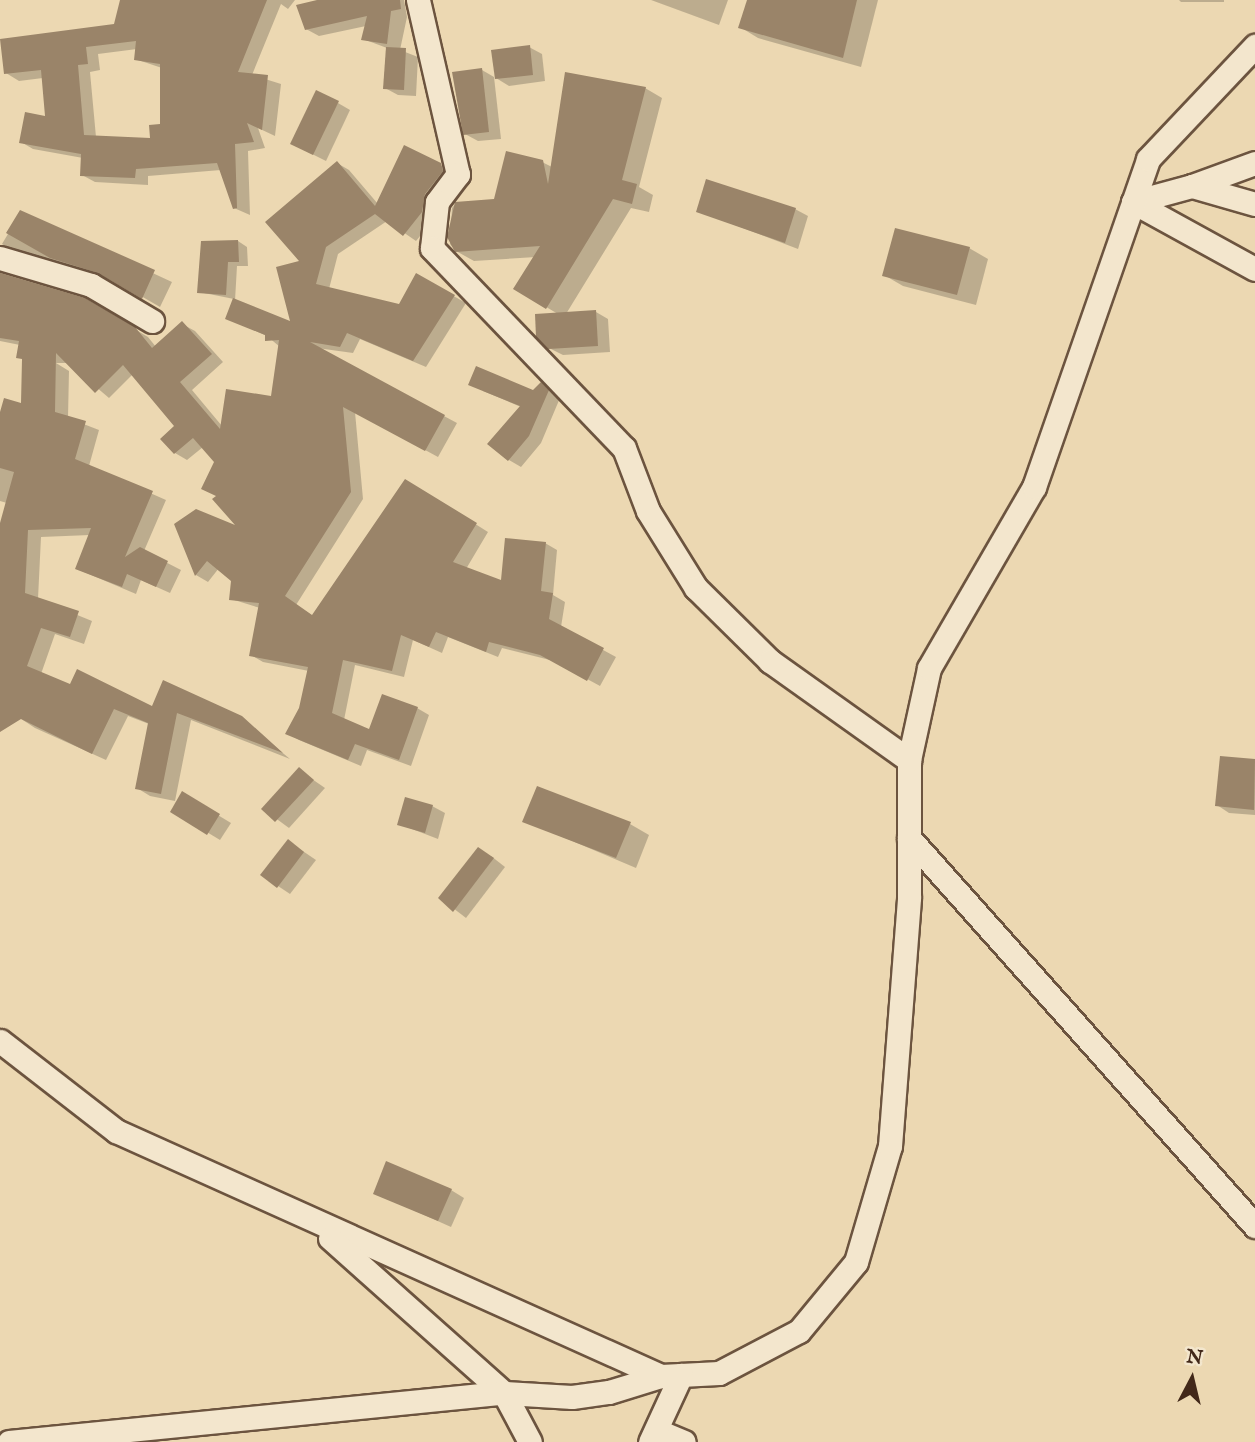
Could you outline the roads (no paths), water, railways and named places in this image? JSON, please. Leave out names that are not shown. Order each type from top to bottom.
[{"type":"street","points":[[418,0],[458,174],[437,202],[432,248],[624,448],[648,511],[696,588],[770,661],[909,760]]},
{"type":"street","points":[[9,1442],[504,1393],[572,1397],[609,1392],[671,1375],[719,1373],[799,1331],[856,1262],[890,1146],[909,897],[909,760],[929,668],[1034,486],[1148,159],[1255,46]]},
{"type":"street","points":[[1133,202],[1192,186],[1255,163]]},
{"type":"street","points":[[1192,186],[1255,204]]},
{"type":"street","points":[[1133,202],[1255,269]]},
{"type":"street","points":[[0,258],[91,285],[152,321]]},
{"type":"street","points":[[909,838],[1255,1226]]},
{"type":"street","points":[[0,1041],[116,1131],[315,1224],[671,1375]]},
{"type":"street","points":[[315,1224],[504,1393],[530,1442]]},
{"type":"street","points":[[671,1375],[654,1436],[684,1442]]}]
